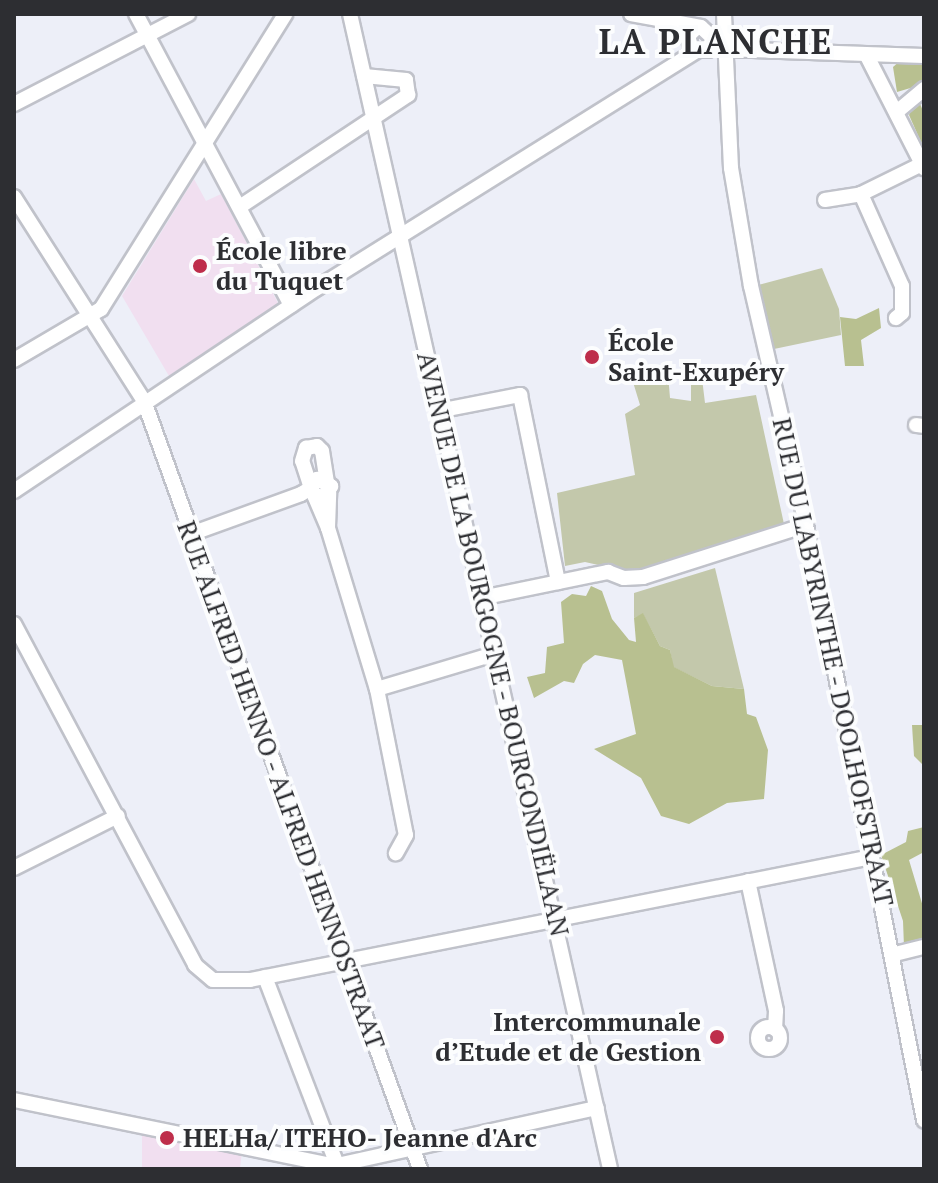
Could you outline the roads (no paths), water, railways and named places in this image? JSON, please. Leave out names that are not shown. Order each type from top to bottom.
[{"type":"street","points":[[136,14],[241,206],[291,305]]},
{"type":"street","points":[[14,104],[188,14]]},
{"type":"street","points":[[14,360],[101,309],[285,14]]},
{"type":"street","name":"AVENUE DE LA BOURGOGNE - BOURGONDIËLAAN","points":[[350,14],[610,1169]]},
{"type":"street","points":[[631,14],[707,29],[714,47]]},
{"type":"street","name":"RUE DU LABYRINTHE - DOOLHOFSTRAAT","points":[[724,14],[714,47],[751,286],[806,525],[872,857],[895,954],[924,1120]]},
{"type":"street","points":[[696,28],[687,39],[714,47],[867,56],[924,56]]},
{"type":"street","points":[[14,491],[291,305],[714,47]]},
{"type":"street","points":[[825,200],[861,194],[923,166],[899,110],[867,56]]},
{"type":"street","points":[[241,206],[408,95],[406,80],[364,76]]},
{"type":"street","points":[[899,110],[924,89]]},
{"type":"street","points":[[861,194],[902,286],[902,313],[896,318]]},
{"type":"street","name":"RUE ALFRED HENNO - ALFRED HENNOSTRAAT","points":[[14,197],[144,401],[188,535],[348,959],[420,1169]]},
{"type":"street","points":[[438,411],[520,395],[558,582]]},
{"type":"street","points":[[188,535],[320,489],[328,528],[377,689],[406,835],[396,853]]},
{"type":"street","points":[[481,598],[608,572],[624,578],[643,577],[806,525]]},
{"type":"street","points":[[14,624],[203,975],[227,981],[265,977],[872,857]]},
{"type":"street","points":[[377,689],[494,654]]},
{"type":"street","points":[[14,868],[118,816]]},
{"type":"street","points":[[748,881],[776,1011],[775,1029]]},
{"type":"street","points":[[895,954],[924,947]]},
{"type":"street","points":[[265,977],[343,1167]]},
{"type":"street","points":[[14,1100],[306,1166],[343,1167],[597,1108]]},
{"type":"place","name":"École libre du Tuquet","points":[[200,266]]},
{"type":"place","name":"École Saint-Exupéry","points":[[592,357]]},
{"type":"place","name":"Intercommunale d’Etude et de Gestion","points":[[717,1037]]},
{"type":"place","name":"HELHa/ ITEHO- Jeanne d'Arc","points":[[167,1138]]},
{"type":"district","name":"LA PLANCHE","points":[[716,42]]}]
